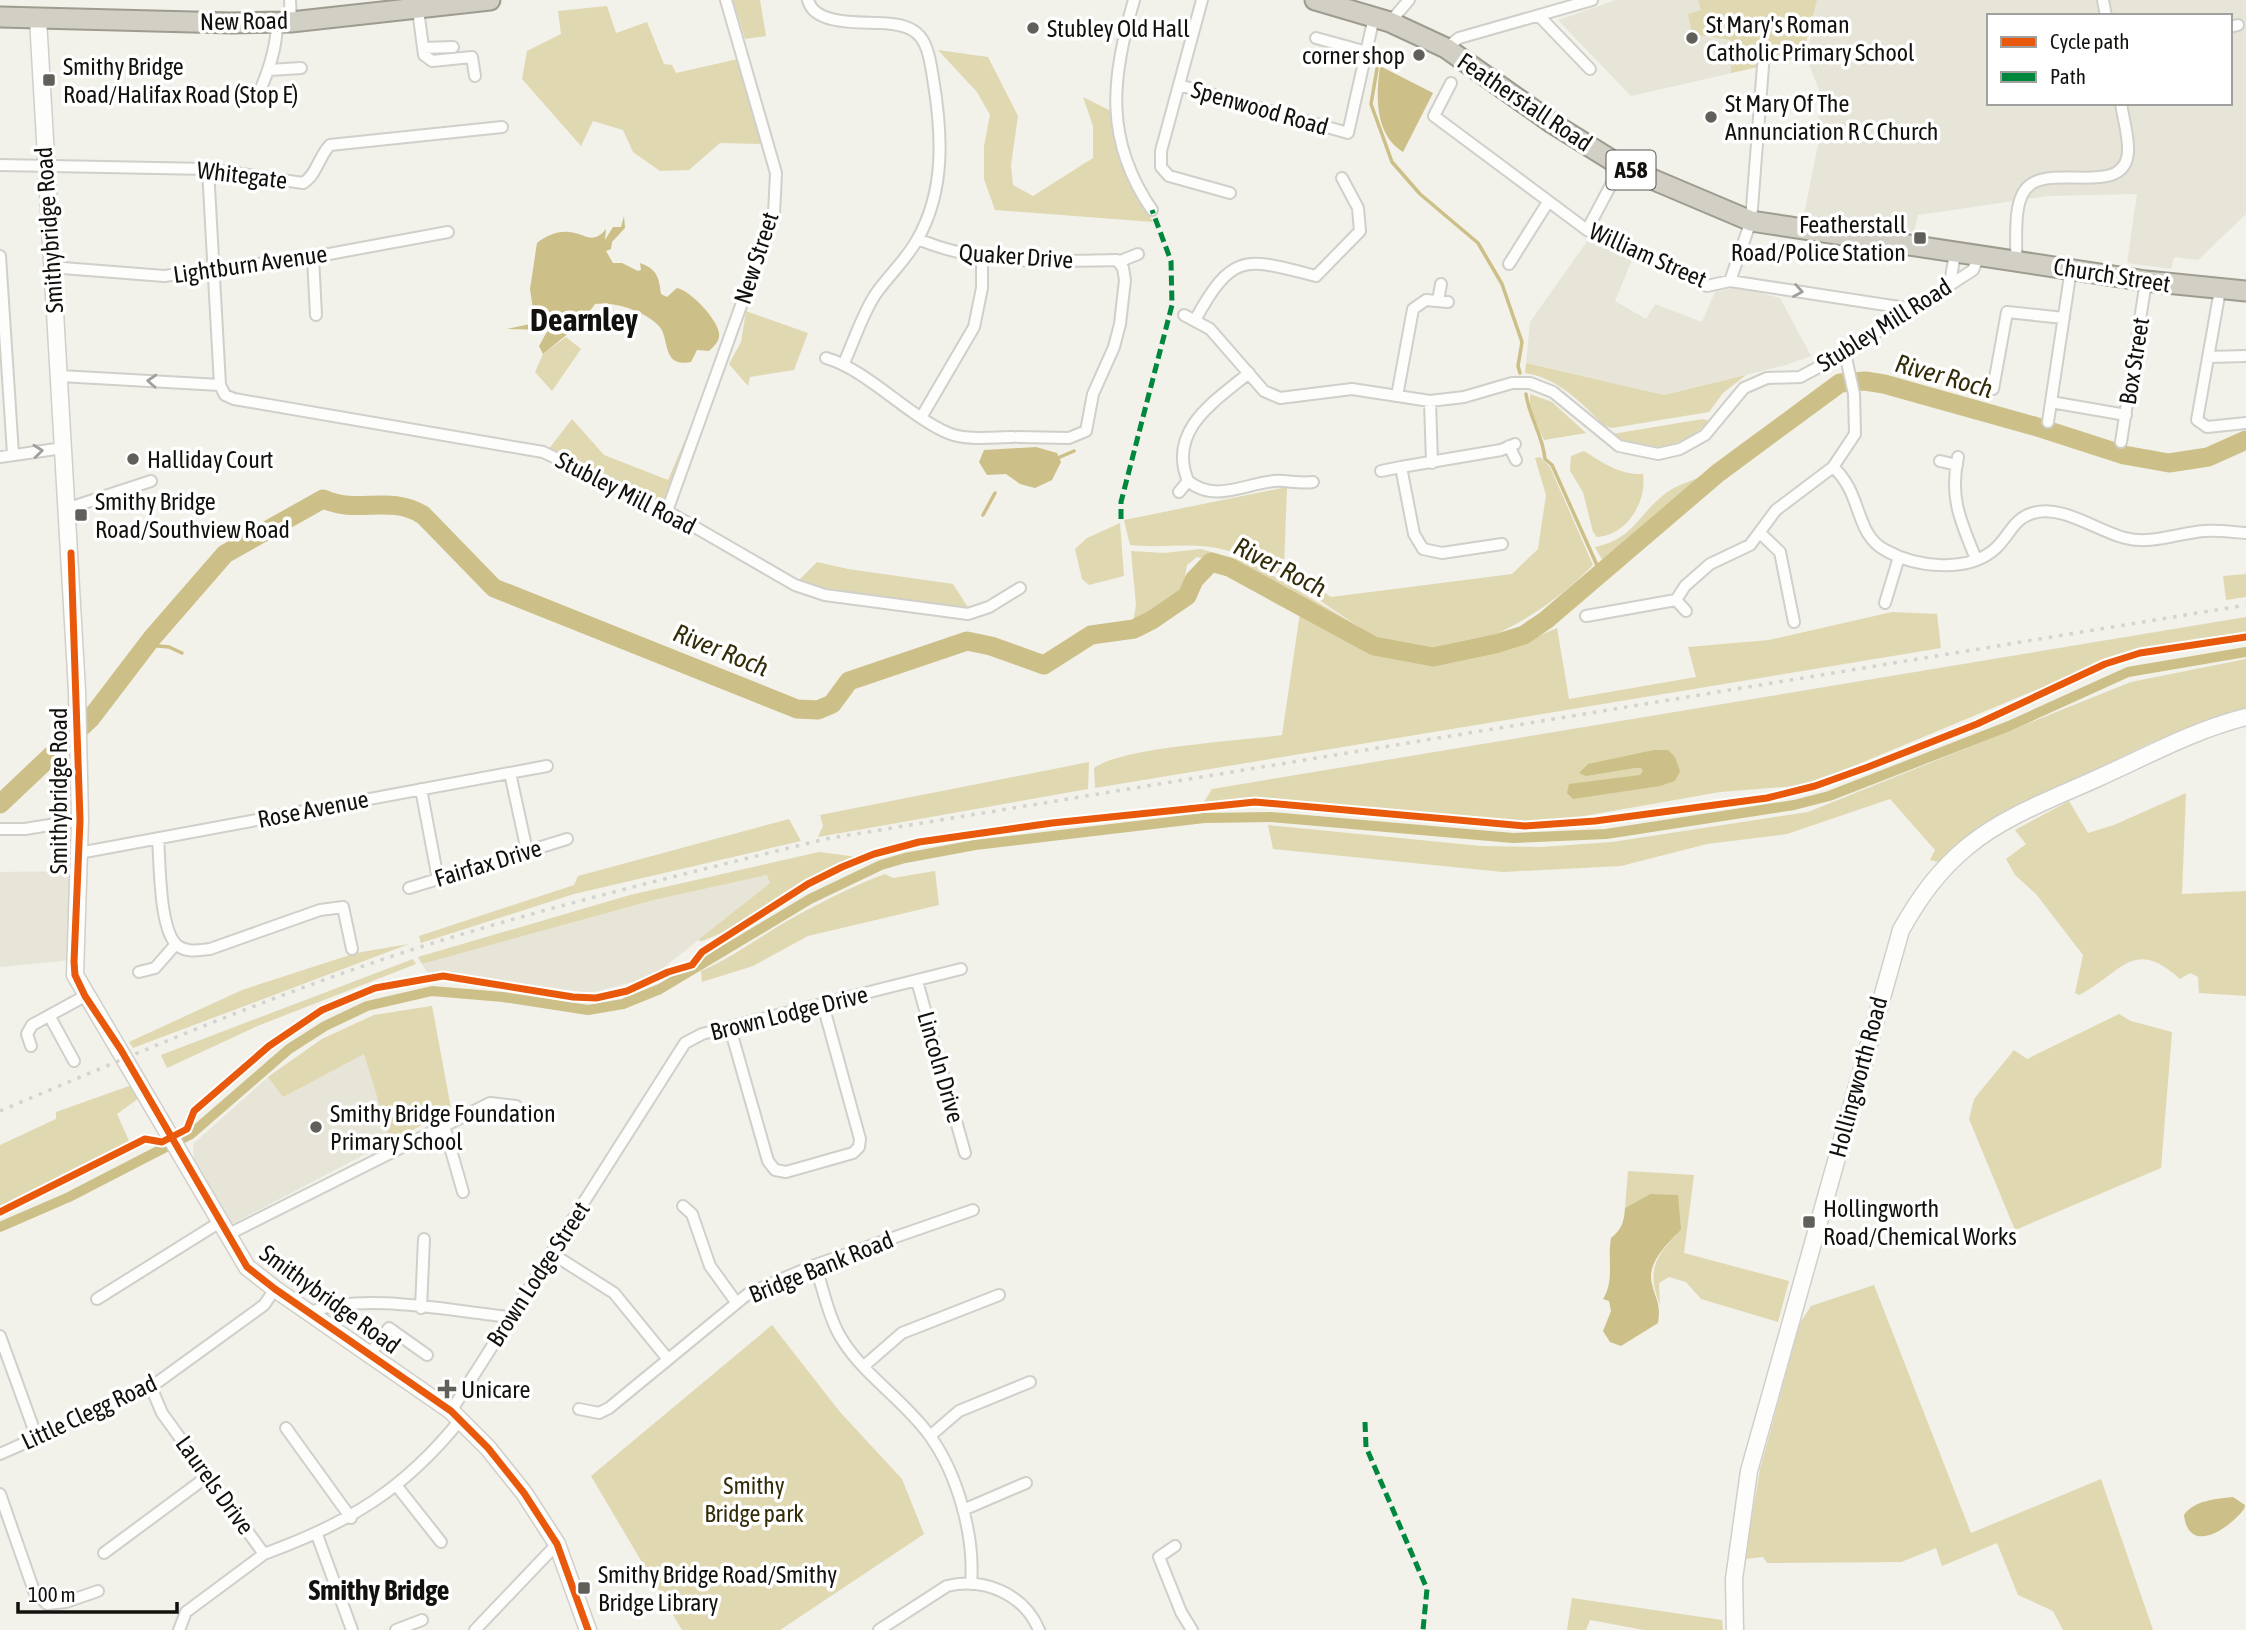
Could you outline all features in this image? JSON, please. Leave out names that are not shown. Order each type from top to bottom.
[{"type":"highway","name":"New Road","points":[[0,17],[284,22],[418,10],[490,0]]},
{"type":"highway","name":"Featherstall Road","points":[[1315,0],[1370,12],[1446,48],[1621,166],[1751,222],[1979,256]]},
{"type":"highway","name":"Church Street","points":[[1979,256],[2147,281],[2246,291]]},
{"type":"street","points":[[259,93],[269,70],[290,0]]},
{"type":"street","name":"New Street","points":[[667,511],[775,214],[776,173],[726,0]]},
{"type":"street","points":[[808,0],[809,6],[819,14],[837,20],[897,23],[911,27],[923,37],[941,124],[940,164],[918,239],[874,297],[844,363]]},
{"type":"street","points":[[1134,0],[1119,52],[1115,98],[1124,158],[1135,185],[1152,210]]},
{"type":"street","points":[[1202,0],[1161,151],[1161,167],[1168,176],[1230,193]]},
{"type":"street","points":[[1370,12],[1409,0]]},
{"type":"street","points":[[1446,48],[1459,38],[1592,0]]},
{"type":"street","points":[[418,10],[424,55],[432,61],[472,57],[475,76]]},
{"type":"street","name":"Spenwood Road","points":[[1179,85],[1349,133],[1367,52],[1370,12]]},
{"type":"street","points":[[1540,17],[1590,69]]},
{"type":"street","name":"Smithybridge Road","points":[[38,19],[50,267],[69,508],[77,691],[80,820],[75,975],[247,1267],[456,1415],[524,1493],[557,1544],[588,1630]]},
{"type":"street","points":[[1316,38],[1367,52]]},
{"type":"street","points":[[423,48],[453,47]]},
{"type":"street","points":[[1730,281],[1751,222],[1763,66]]},
{"type":"street","points":[[269,70],[301,68]]},
{"type":"street","name":"William Street","points":[[1451,83],[1434,116],[1587,230],[1707,286],[1730,281],[1912,309]]},
{"type":"street","points":[[2016,260],[2020,199],[2026,188],[2035,181],[2048,178],[2108,177],[2125,162],[2128,152],[2121,105]]},
{"type":"street","name":"Whitegate","points":[[0,165],[208,169],[303,183],[309,179],[322,153],[330,145],[502,127]]},
{"type":"street","points":[[1587,230],[1621,166]]},
{"type":"street","points":[[60,376],[220,385],[208,169]]},
{"type":"street","name":"Stubley Mill Road","points":[[1342,185],[1357,208],[1365,234],[1317,282],[1259,261],[1244,264],[1214,286],[1189,317],[1210,329],[1264,391],[1280,398],[1352,389],[1430,401],[1464,397],[1512,383],[1530,383],[1553,392],[1619,446],[1658,454],[1680,449],[1704,435],[1737,394],[1752,384],[1767,378],[1800,377],[1845,353],[1973,270],[1979,256]]},
{"type":"street","points":[[1509,264],[1548,202]]},
{"type":"street","name":"Lightburn Avenue","points":[[50,267],[164,276],[215,272],[448,232]]},
{"type":"street","name":"Quaker Drive","points":[[918,239],[945,250],[982,258],[1118,261]]},
{"type":"street","points":[[1950,285],[1955,253]]},
{"type":"street","points":[[826,358],[844,363],[948,433],[963,437],[1069,438],[1086,431],[1098,379],[1114,347],[1120,324],[1125,280],[1118,261],[1138,254]]},
{"type":"street","points":[[0,256],[13,454]]},
{"type":"street","points":[[313,257],[316,315]]},
{"type":"street","points":[[922,416],[974,327],[982,288],[982,258]]},
{"type":"street","points":[[2048,422],[2071,269]]},
{"type":"street","name":"Box Street","points":[[2121,442],[2147,281]]},
{"type":"street","points":[[1397,396],[1413,309],[1426,300],[1443,302],[1441,284]]},
{"type":"street","points":[[2220,290],[2197,420],[2207,427],[2246,423]]},
{"type":"street","points":[[1993,389],[2007,312],[2064,318]]},
{"type":"street","points":[[1586,615],[1600,607],[1653,606],[1676,600],[1685,586],[1710,564],[1750,545],[1761,534],[1776,510],[1833,467],[1855,434],[1853,394],[1845,353]]},
{"type":"street","points":[[2208,357],[2246,356]]},
{"type":"street","points":[[1179,492],[1188,481],[1183,452],[1192,425],[1248,373]]},
{"type":"street","name":"Stubley Mill Road","points":[[220,385],[225,395],[234,400],[543,452],[667,511],[795,585],[825,595],[968,614],[979,611],[1020,587]]},
{"type":"street","points":[[1430,401],[1432,463]]},
{"type":"street","points":[[2051,402],[2126,415]]},
{"type":"street","points":[[1381,471],[1512,445],[1516,460]]},
{"type":"street","points":[[0,457],[63,448]]},
{"type":"street","points":[[1940,461],[1957,461],[1953,488],[1960,519],[1976,559]]},
{"type":"street","points":[[1401,467],[1414,534],[1430,558],[1481,541],[1502,544]]},
{"type":"street","points":[[1833,467],[1850,486],[1863,525],[1871,539],[1899,557],[1944,566],[1976,559],[1998,547],[2022,518],[2041,512],[2066,516],[2138,540],[2205,531],[2246,533]]},
{"type":"street","points":[[69,508],[150,481]]},
{"type":"street","points":[[1188,481],[1202,489],[1221,493],[1274,481],[1299,484],[1313,482]]},
{"type":"street","points":[[1761,534],[1780,552],[1787,610],[1794,622]]},
{"type":"street","points":[[1885,603],[1899,557]]},
{"type":"street","points":[[1676,600],[1686,611]]},
{"type":"street","name":"Hollingworth Road","points":[[1735,1630],[1734,1580],[1739,1527],[1749,1471],[1900,930],[1920,895],[1969,845],[2021,813],[2179,741],[2219,724],[2246,717]]},
{"type":"street","name":"Rose Avenue","points":[[79,853],[547,766]]},
{"type":"street","points":[[510,773],[527,851]]},
{"type":"street","points":[[421,789],[438,879]]},
{"type":"street","points":[[0,829],[25,829],[80,820]]},
{"type":"street","points":[[158,838],[161,888],[169,934],[176,944],[192,951],[210,949],[342,902],[352,949]]},
{"type":"street","name":"Fairfax Drive","points":[[409,888],[567,839]]},
{"type":"street","points":[[139,972],[155,968],[176,944]]},
{"type":"street","name":"Brown Lodge Drive","points":[[626,1137],[685,1043],[702,1034],[961,969]]},
{"type":"street","name":"Lincoln Drive","points":[[917,981],[965,1153]]},
{"type":"street","points":[[31,1046],[27,1034],[32,1025],[85,996]]},
{"type":"street","points":[[730,1028],[768,1161],[775,1170],[786,1172],[853,1153],[859,1147],[860,1139],[823,1005]]},
{"type":"street","points":[[50,1017],[74,1061]]},
{"type":"street","points":[[97,1299],[223,1229],[490,1103],[516,1106]]},
{"type":"street","points":[[444,1126],[463,1192]]},
{"type":"street","name":"Brown Lodge Street","points":[[456,1415],[510,1317],[626,1137]]},
{"type":"street","points":[[683,1206],[691,1214],[710,1266],[736,1302]]},
{"type":"street","name":"Bridge Bank Road","points":[[579,1409],[599,1413],[609,1408],[748,1293],[815,1265],[973,1210]]},
{"type":"street","points":[[421,1308],[424,1239]]},
{"type":"street","points":[[551,1253],[614,1293],[667,1358]]},
{"type":"street","points":[[815,1265],[842,1339],[930,1436],[963,1510],[974,1553],[971,1584]]},
{"type":"street","name":"Little Clegg Road","points":[[0,1454],[151,1387],[264,1305],[275,1289]]},
{"type":"street","points":[[864,1366],[902,1333],[999,1295]]},
{"type":"street","points":[[310,1312],[328,1306],[356,1303],[510,1317]]},
{"type":"street","points":[[370,1354],[389,1328],[427,1355]]},
{"type":"street","points":[[0,1336],[2,1348],[37,1438]]},
{"type":"street","points":[[930,1436],[959,1411],[1030,1382]]},
{"type":"street","name":"Laurels Drive","points":[[151,1387],[162,1413],[264,1553],[317,1535],[351,1518],[430,1458],[456,1415]]},
{"type":"street","points":[[286,1428],[351,1518]]},
{"type":"street","points":[[104,1553],[208,1476]]},
{"type":"street","points":[[963,1510],[1026,1483]]},
{"type":"street","points":[[396,1485],[440,1542]]},
{"type":"street","points":[[0,1494],[34,1591],[47,1604],[66,1602],[98,1591]]},
{"type":"street","points":[[317,1535],[352,1630]]},
{"type":"street","points":[[475,1630],[557,1544]]},
{"type":"street","points":[[1175,1546],[1159,1557],[1181,1612],[1192,1630]]},
{"type":"street","points":[[179,1630],[186,1612],[264,1553]]},
{"type":"street","points":[[879,1630],[947,1586],[971,1584],[1010,1595],[1033,1616],[1039,1630]]},
{"type":"street","points":[[396,1630],[422,1620]]},
{"type":"shaded area","points":[[1616,0],[2246,0],[2246,214],[2198,260],[2174,257],[2171,269],[2127,263],[2137,194],[2047,196],[1918,215],[1914,232],[1803,219],[1818,145],[1819,90],[1807,59],[1815,11],[1802,57],[1631,96],[1558,20]]},
{"type":"shaded area","points":[[1380,66],[1433,93],[1403,152],[1387,135],[1382,125],[1378,101]]},
{"type":"shaded area","points":[[624,216],[625,228],[612,242],[611,249],[606,251],[613,263],[622,263],[638,271],[641,270],[640,263],[646,265],[656,274],[661,294],[667,297],[677,288],[697,301],[719,331],[718,341],[709,351],[697,350],[691,362],[681,363],[670,356],[662,330],[652,320],[637,311],[603,303],[595,304],[581,323],[543,354],[539,346],[548,330],[507,329],[535,323],[530,289],[537,243],[560,232],[592,238],[606,229],[605,240],[613,227],[621,227]]},
{"type":"shaded area","points":[[1591,236],[1634,255],[1615,301],[1646,319],[1655,304],[1702,322],[1715,292],[1737,287],[1780,298],[1811,356],[1786,365],[1664,395],[1526,363],[1530,322]]},
{"type":"shaded area","points":[[1036,447],[1057,453],[1061,462],[1052,480],[1035,488],[1020,484],[1006,474],[987,475],[979,462],[984,450]]},
{"type":"shaded area","points":[[1654,750],[1668,750],[1675,757],[1680,771],[1675,781],[1660,786],[1573,799],[1567,793],[1569,784],[1640,775],[1643,771],[1641,768],[1635,768],[1586,776],[1579,773],[1588,764]]},
{"type":"shaded area","points":[[74,871],[71,960],[0,967],[0,872]]},
{"type":"shaded area","points":[[767,875],[771,882],[652,977],[591,993],[427,972],[422,964],[654,900]]},
{"type":"shaded area","name":"Smithy Bridge Foundation Primary School","points":[[432,1006],[451,1109],[230,1225],[194,1158],[193,1144],[268,1077],[322,1039],[374,1015]]},
{"type":"shaded area","points":[[1650,1194],[1678,1195],[1681,1230],[1659,1254],[1652,1269],[1658,1323],[1621,1346],[1610,1342],[1603,1331],[1611,1311],[1609,1301],[1603,1299],[1609,1285],[1611,1238],[1622,1225],[1625,1208]]},
{"type":"shaded area","points":[[2233,1497],[2245,1505],[2244,1509],[2221,1530],[2202,1536],[2187,1528],[2184,1515],[2188,1510],[2206,1501]]},
{"type":"green space","points":[[733,0],[760,0],[766,36],[745,39]]},
{"type":"green space","points":[[1698,0],[1817,0],[1802,57],[1731,73],[1731,40],[1692,34],[1688,14],[1701,10]]},
{"type":"green space","points":[[607,6],[616,33],[647,22],[664,64],[672,65],[676,73],[738,59],[761,144],[720,143],[689,170],[660,171],[633,152],[623,130],[593,121],[581,146],[522,79],[527,51],[561,34],[558,11]]},
{"type":"green space","points":[[938,50],[988,57],[1018,116],[1011,165],[1013,185],[1033,196],[1093,158],[1093,126],[1083,97],[1113,112],[1135,190],[1153,222],[995,210],[984,179],[984,146],[990,115],[977,92]]},
{"type":"green space","points":[[746,311],[808,333],[794,370],[750,377],[748,386],[729,364],[741,342]]},
{"type":"green space","points":[[566,337],[581,349],[552,391],[535,372],[543,354]]},
{"type":"green space","points":[[1526,363],[1664,395],[1746,375],[1723,393],[1709,412],[1612,428],[1605,426],[1559,386],[1525,373]]},
{"type":"green space","points":[[1530,394],[1552,402],[1586,433],[1544,440],[1530,409]]},
{"type":"green space","points":[[695,416],[697,418],[669,498],[663,501],[653,501],[548,450],[572,419],[604,455],[668,480]]},
{"type":"green space","points":[[1703,419],[1709,421],[1688,438],[1662,446],[1636,445],[1612,434]]},
{"type":"green space","points":[[1584,451],[1619,470],[1643,474],[1642,495],[1633,515],[1626,524],[1608,535],[1597,537],[1593,532],[1583,492],[1570,471],[1571,456]]},
{"type":"green space","points":[[1540,457],[1550,467],[1593,565],[1572,585],[1520,622],[1491,636],[1461,645],[1430,649],[1400,646],[1371,634],[1271,569],[1234,553],[1195,546],[1130,545],[1124,520],[1287,487],[1284,567],[1331,597],[1512,574],[1538,549],[1546,495],[1535,458]]},
{"type":"green space","points":[[1703,476],[1705,480],[1605,565],[1595,547],[1620,538],[1661,497],[1672,489]]},
{"type":"green space","points":[[1120,523],[1124,576],[1089,585],[1082,579],[1075,549],[1087,538]]},
{"type":"green space","points":[[1201,549],[1253,564],[1395,648],[1373,641],[1266,580],[1220,562],[1197,557],[1187,565],[1181,597],[1132,628],[1136,605],[1131,551],[1164,553]]},
{"type":"green space","points":[[817,562],[953,584],[969,609],[963,611],[796,583]]},
{"type":"green space","points":[[2246,574],[2246,597],[2226,600],[2223,576]]},
{"type":"green space","points":[[1892,612],[1937,614],[1941,648],[1095,788],[1094,768],[1130,755],[1282,735],[1300,613],[1361,648],[1385,657],[1409,661],[1435,662],[1485,654],[1557,628],[1569,699],[1696,677],[1688,647],[1769,640]]},
{"type":"green space","points":[[2246,617],[2246,633],[2132,650],[1808,785],[1720,792],[1550,822],[1521,822],[1257,799],[1204,802],[1212,789]]},
{"type":"green space","points":[[2246,659],[2246,709],[2150,743],[2022,806],[1938,862],[1930,860],[1935,850],[1890,799],[1787,834],[1707,844],[1621,866],[1503,872],[1273,849],[1268,825],[1481,846],[1541,847],[1612,842],[1808,812],[2131,682]]},
{"type":"green space","points":[[1089,762],[1088,789],[818,837],[823,826],[820,815]]},
{"type":"green space","points":[[2186,793],[2182,894],[2246,891],[2246,996],[2199,993],[2198,977],[2190,973],[2180,979],[2164,966],[2139,959],[2117,969],[2079,995],[2075,993],[2083,955],[2036,894],[2015,875],[2006,859],[2026,844],[2015,830],[2069,801],[2088,833],[2114,825]]},
{"type":"green space","points":[[789,819],[801,841],[574,894],[421,943],[419,936],[574,885],[578,876]]},
{"type":"green space","points":[[819,852],[858,857],[813,879],[727,931],[702,941],[698,940],[770,883],[767,875],[654,900],[422,964],[418,957],[630,895]]},
{"type":"green space","points":[[935,871],[939,905],[808,936],[753,966],[702,982],[701,971],[726,959],[796,916],[862,883],[885,874],[893,878]]},
{"type":"green space","points":[[409,944],[133,1048],[129,1042],[242,990],[356,953]]},
{"type":"green space","points":[[413,959],[416,964],[260,1025],[167,1068],[161,1055]]},
{"type":"green space","points":[[432,1006],[451,1109],[391,1142],[364,1054],[283,1097],[268,1077],[322,1039],[374,1015]]},
{"type":"green space","points":[[2119,1014],[2131,1021],[2172,1032],[2161,1168],[2015,1230],[1969,1119],[1974,1099],[2014,1050],[2027,1059]]},
{"type":"green space","points":[[132,1085],[139,1098],[117,1114],[130,1143],[0,1207],[0,1145],[56,1119],[56,1112]]},
{"type":"green space","points":[[1628,1171],[1694,1175],[1684,1253],[1789,1281],[1778,1322],[1701,1299],[1686,1282],[1669,1277],[1659,1283],[1660,1305],[1654,1282],[1655,1264],[1681,1230],[1650,1194],[1625,1208]]},
{"type":"green space","points":[[1874,1285],[1971,1533],[2101,1479],[2153,1630],[2063,1630],[2053,1611],[2018,1595],[1997,1543],[1942,1566],[1936,1548],[1901,1562],[1767,1563],[1763,1557],[1745,1559],[1760,1469],[1800,1323],[1811,1306]]},
{"type":"green space","name":"Smithy Bridge park","points":[[772,1325],[840,1412],[902,1479],[924,1534],[780,1630],[682,1630],[591,1476]]},
{"type":"green space","points":[[1572,1598],[1722,1620],[1723,1630],[1644,1630],[1590,1620],[1586,1630],[1567,1630]]},
{"type":"waterway","points":[[1378,63],[1371,104],[1392,162],[1420,194],[1478,243],[1502,284],[1522,342],[1518,366],[1520,373]]},
{"type":"waterway","name":"River Roch","points":[[0,804],[91,718],[152,638],[225,554],[323,499],[349,505],[385,505],[410,509],[423,515],[494,588],[797,709],[818,710],[832,704],[849,681],[967,641],[991,646],[1044,665],[1091,635],[1134,629],[1152,620],[1187,596],[1194,580],[1211,562],[1229,567],[1374,646],[1433,657],[1524,635],[1546,620],[1718,473],[1840,383],[1865,381],[1884,384],[2034,426],[2124,455],[2169,463],[2208,457],[2246,440]]},
{"type":"waterway","points":[[1526,394],[1545,459],[1552,465],[1601,574]]},
{"type":"waterway","points":[[1060,457],[1074,451]]},
{"type":"waterway","points":[[983,515],[995,493]]},
{"type":"waterway","points":[[148,645],[169,647],[182,653]]},
{"type":"waterway","points":[[0,1227],[69,1197],[191,1134],[289,1049],[325,1026],[367,1006],[432,991],[503,997],[588,1010],[623,1004],[660,989],[810,899],[881,865],[905,858],[975,845],[1204,818],[1271,817],[1513,838],[1606,834],[1794,805],[1829,796],[2009,726],[2128,672],[2246,652]]},
{"type":"railway","points":[[0,1111],[213,1022],[375,962],[528,915],[825,839],[2246,605]]},
{"type":"marked path","points":[[1121,519],[1121,502],[1172,305],[1171,261],[1152,210]]},
{"type":"marked path","points":[[1365,1422],[1366,1447],[1427,1589],[1423,1630]]},
{"type":"cycle path","points":[[71,553],[80,820],[74,962],[75,975],[85,996],[121,1050],[247,1267],[451,1411],[488,1448],[524,1493],[557,1544],[588,1630]]},
{"type":"cycle path","points":[[0,1212],[145,1139],[162,1142],[187,1129],[194,1111],[269,1046],[322,1010],[375,988],[443,976],[573,997],[596,998],[627,991],[668,972],[692,965],[702,952],[808,884],[874,854],[919,842],[1052,823],[1255,802],[1525,826],[1595,821],[1767,798],[1815,786],[1977,724],[2105,664],[2140,653],[2246,637]]},
{"type":"place","name":"Stubley Old Hall","points":[[1033,28]]},
{"type":"place","name":"St Mary's Roman Catholic Primary School","points":[[1692,38]]},
{"type":"place","name":"corner shop","points":[[1419,55]]},
{"type":"place","name":"Smithy Bridge Road/Halifax Road (Stop E)","points":[[49,80]]},
{"type":"place","name":"St Mary Of The Annunciation R C Church","points":[[1711,117]]},
{"type":"place","name":"Featherstall Road/Police Station","points":[[1920,238]]},
{"type":"place","name":"Halliday Court","points":[[133,459]]},
{"type":"place","name":"Smithy Bridge Road/Southview Road","points":[[81,515]]},
{"type":"place","name":"Smithy Bridge Foundation Primary School","points":[[316,1127]]},
{"type":"place","name":"Hollingworth Road/Chemical Works","points":[[1809,1222]]},
{"type":"place","name":"Unicare","points":[[447,1389]]},
{"type":"place","name":"Smithy Bridge Road/Smithy Bridge Library","points":[[584,1588]]},
{"type":"district","name":"Dearnley","points":[[584,319]]},
{"type":"district","name":"Smithy Bridge","points":[[379,1590]]}]
